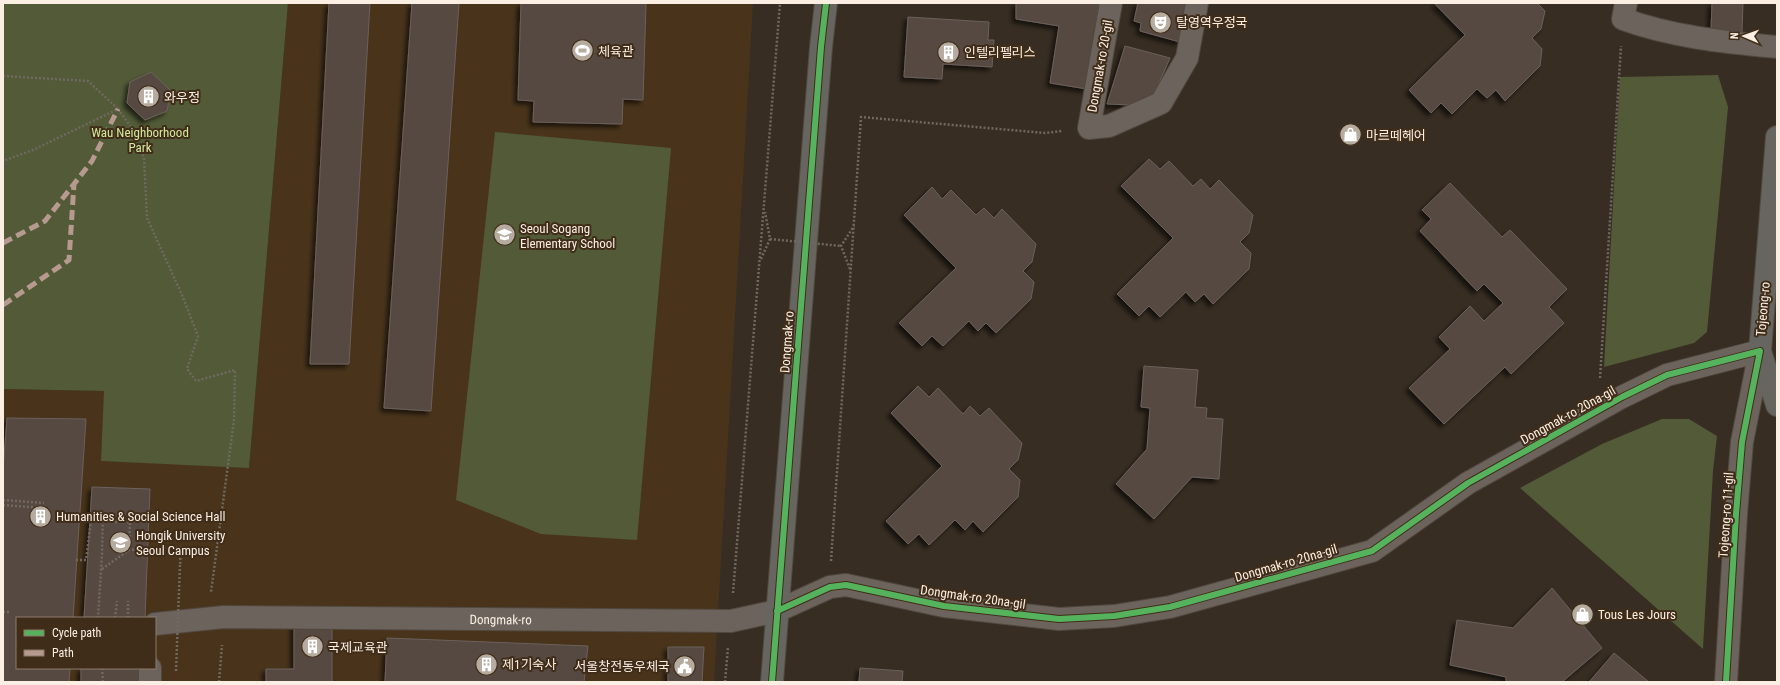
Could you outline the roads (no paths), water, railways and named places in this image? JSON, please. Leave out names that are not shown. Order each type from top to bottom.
[{"type":"main road","name":"Dongmak-ro","points":[[772,682],[776,612],[826,3]]},
{"type":"main road","name":"Tojeong-ro","points":[[1777,138],[1760,351],[1777,405]]},
{"type":"street","name":"Dongmak-ro 20-gil","points":[[1111,3],[1089,128],[1109,126],[1161,103],[1187,58],[1197,3]]},
{"type":"street","points":[[1624,11],[1651,29],[1740,44],[1777,47]]},
{"type":"street","name":"Dongmak-ro 20na-gil","points":[[776,612],[830,587],[846,586],[944,606],[1060,619],[1114,616],[1170,607],[1372,551],[1468,483],[1598,411],[1667,375],[1760,351]]},
{"type":"street","name":"Tojeong-ro 11-gil","points":[[1726,682],[1742,442],[1760,351]]},
{"type":"street","name":"Dongmak-ro","points":[[156,624],[224,617],[731,621],[776,612]]},
{"type":"street","points":[[150,669],[150,682]]},
{"type":"place","name":"탈영역우정국","points":[[1161,22]]},
{"type":"place","name":"체육관","points":[[582,51]]},
{"type":"place","name":"인텔리펠리스","points":[[949,52]]},
{"type":"place","name":"와우정","points":[[149,97]]},
{"type":"place","name":"마르떼헤어","points":[[1350,135]]},
{"type":"place","name":"Seoul Sogang Elementary School","points":[[504,235]]},
{"type":"place","name":"Humanities & Social Science Hall","points":[[41,516]]},
{"type":"place","name":"Hongik University Seoul Campus","points":[[120,542]]},
{"type":"place","name":"Tous Les Jours","points":[[1582,614]]},
{"type":"place","name":"국제교육관","points":[[313,647]]},
{"type":"place","name":"제1기숙사","points":[[486,664]]},
{"type":"place","name":"서울창전동우체국","points":[[685,666]]},
{"type":"park label","name":"Wau Neighborhood Park","points":[[140,140]]}]
